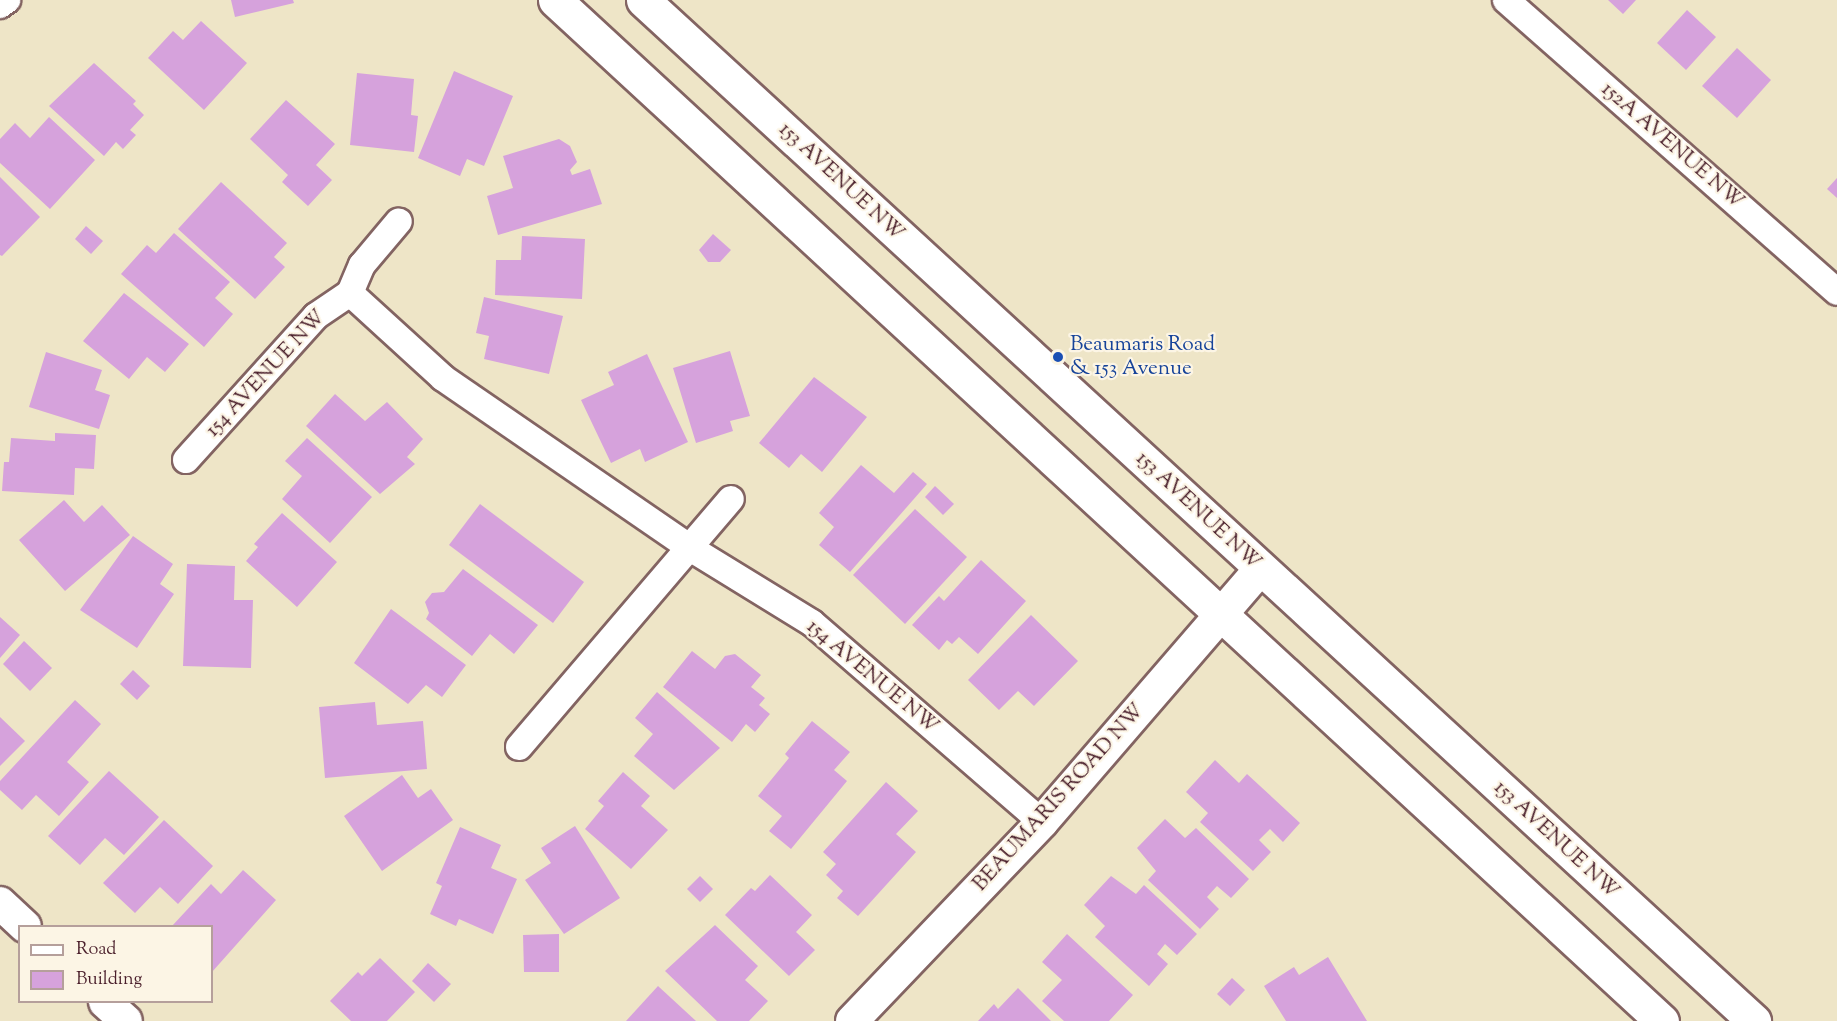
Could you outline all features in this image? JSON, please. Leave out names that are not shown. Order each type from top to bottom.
[{"type":"main road","points":[[555,0],[1219,615],[1662,1021]]},
{"type":"main road","name":"153 AVENUE NW","points":[[643,0],[1754,1021]]},
{"type":"street","points":[[0,5],[7,0]]},
{"type":"street","name":"152A AVENUE NW","points":[[1506,0],[1837,292]]},
{"type":"street","points":[[350,293],[363,265],[399,221]]},
{"type":"street","name":"154 AVENUE NW","points":[[186,460],[316,316],[350,293],[443,378],[690,548],[812,623],[1042,822]]},
{"type":"street","points":[[519,747],[731,499]]},
{"type":"street","name":"BEAUMARIS ROAD NW","points":[[852,1021],[1042,822],[1260,569]]},
{"type":"street","points":[[0,903],[23,925]]},
{"type":"street","points":[[106,1003],[126,1021]]},
{"type":"building","points":[[231,0],[293,0],[294,3],[235,17]]},
{"type":"building","points":[[1608,0],[1636,0],[1623,14]]},
{"type":"building","points":[[1687,10],[1716,37],[1686,70],[1657,43]]},
{"type":"building","points":[[201,21],[247,63],[204,110],[148,58],[173,31],[183,40]]},
{"type":"building","points":[[1737,48],[1771,80],[1737,118],[1702,86]]},
{"type":"building","points":[[94,63],[136,101],[133,104],[144,115],[130,130],[136,135],[123,149],[116,142],[104,156],[49,106]]},
{"type":"building","points":[[454,71],[513,96],[484,166],[467,159],[460,176],[418,158]]},
{"type":"building","points":[[357,73],[414,79],[411,115],[418,116],[414,152],[350,145]]},
{"type":"building","points":[[286,100],[335,144],[316,165],[332,180],[308,206],[282,182],[288,175],[250,139]]},
{"type":"building","points":[[49,117],[95,160],[50,209],[0,163],[0,139],[15,123],[30,138]]},
{"type":"building","points":[[559,139],[570,146],[577,162],[570,170],[572,175],[590,169],[602,204],[498,235],[487,196],[513,188],[503,156]]},
{"type":"building","points":[[0,177],[40,217],[2,256],[0,255]]},
{"type":"building","points":[[1837,178],[1837,198],[1827,189]]},
{"type":"building","points":[[221,182],[287,243],[274,257],[285,267],[255,299],[178,229]]},
{"type":"building","points":[[86,226],[103,241],[91,254],[75,239]]},
{"type":"building","points":[[174,233],[230,282],[215,298],[233,314],[204,347],[121,274],[147,245],[156,253]]},
{"type":"building","points":[[713,234],[731,250],[720,262],[708,262],[699,250]]},
{"type":"building","points":[[522,236],[585,239],[582,299],[495,295],[496,260],[521,260]]},
{"type":"building","points":[[124,293],[189,344],[165,372],[147,357],[129,379],[83,341]]},
{"type":"building","points":[[484,297],[563,316],[549,374],[484,359],[489,336],[476,333]]},
{"type":"building","points":[[730,351],[750,416],[730,421],[733,431],[696,443],[673,368]]},
{"type":"building","points":[[46,352],[102,370],[95,390],[110,395],[99,429],[29,407]]},
{"type":"building","points":[[647,354],[688,442],[645,462],[640,449],[611,463],[581,400],[614,385],[608,372]]},
{"type":"building","points":[[814,377],[867,417],[822,472],[801,454],[789,468],[759,443]]},
{"type":"building","points":[[335,394],[365,421],[387,402],[423,439],[407,457],[415,464],[380,494],[306,426]]},
{"type":"building","points":[[55,433],[96,435],[94,469],[75,468],[74,495],[2,491],[4,462],[9,462],[11,438],[55,441]]},
{"type":"building","points":[[307,438],[372,497],[330,543],[282,499],[302,476],[285,461]]},
{"type":"building","points":[[861,465],[894,493],[913,472],[927,484],[850,572],[819,545],[834,527],[819,513]]},
{"type":"building","points":[[935,486],[954,504],[943,515],[925,497]]},
{"type":"building","points":[[64,500],[84,522],[102,505],[130,535],[65,591],[19,540]]},
{"type":"building","points":[[480,504],[584,582],[553,623],[449,545]]},
{"type":"building","points":[[915,509],[967,557],[905,624],[853,575]]},
{"type":"building","points":[[282,513],[337,562],[297,607],[246,561],[258,547],[254,544]]},
{"type":"building","points":[[133,536],[173,564],[160,584],[174,594],[137,648],[80,610]]},
{"type":"building","points":[[981,560],[1026,601],[978,654],[959,637],[952,644],[947,640],[939,650],[912,625],[939,596],[944,601]]},
{"type":"building","points":[[187,564],[235,566],[234,600],[253,600],[251,668],[183,666]]},
{"type":"building","points":[[463,569],[538,625],[514,654],[490,634],[472,656],[426,619],[429,613],[425,602],[432,593],[444,592]]},
{"type":"building","points":[[391,609],[466,665],[442,697],[426,685],[408,704],[354,663]]},
{"type":"building","points":[[1031,615],[1078,661],[1034,706],[1018,691],[999,710],[968,680]]},
{"type":"building","points":[[0,617],[20,635],[0,658]]},
{"type":"building","points":[[24,641],[52,668],[30,691],[3,664]]},
{"type":"building","points":[[692,651],[715,669],[725,656],[735,654],[761,675],[751,687],[765,698],[759,705],[770,714],[755,732],[746,724],[732,742],[663,687]]},
{"type":"building","points":[[133,670],[150,686],[137,700],[120,684]]},
{"type":"building","points":[[657,692],[720,748],[674,790],[634,756],[653,734],[635,718]]},
{"type":"building","points":[[75,700],[101,724],[67,762],[89,782],[59,816],[36,795],[22,810],[0,790],[0,781]]},
{"type":"building","points":[[375,702],[377,725],[423,721],[427,769],[325,778],[319,707]]},
{"type":"building","points":[[0,717],[25,741],[0,766]]},
{"type":"building","points":[[812,721],[850,752],[834,770],[847,781],[791,849],[769,831],[782,816],[758,796],[789,758],[785,754]]},
{"type":"building","points":[[1215,760],[1239,783],[1247,774],[1300,823],[1283,842],[1270,829],[1259,840],[1271,852],[1253,871],[1200,822],[1208,813],[1186,792]]},
{"type":"building","points":[[109,771],[159,817],[124,855],[105,838],[80,865],[48,836]]},
{"type":"building","points":[[623,772],[650,796],[641,806],[668,830],[631,869],[585,829],[604,806],[598,801]]},
{"type":"building","points":[[402,775],[418,798],[431,789],[453,820],[382,871],[344,816]]},
{"type":"building","points":[[886,782],[918,811],[896,834],[916,852],[858,916],[837,898],[843,891],[826,875],[836,864],[823,852]]},
{"type":"building","points":[[1165,819],[1185,838],[1196,828],[1249,879],[1231,898],[1217,886],[1207,897],[1219,909],[1200,929],[1148,880],[1156,871],[1137,848]]},
{"type":"building","points":[[164,820],[213,866],[178,904],[160,887],[135,913],[103,883]]},
{"type":"building","points":[[575,826],[620,898],[564,934],[525,880],[551,863],[541,848]]},
{"type":"building","points":[[460,827],[501,845],[491,868],[517,879],[493,934],[459,919],[456,926],[430,914],[442,886],[436,883]]},
{"type":"building","points":[[243,870],[276,900],[213,971],[213,925],[173,925],[211,884],[221,894]]},
{"type":"building","points":[[770,875],[812,915],[796,932],[815,950],[789,976],[725,915],[751,888],[755,891]]},
{"type":"building","points":[[700,876],[713,889],[700,902],[687,889]]},
{"type":"building","points":[[1111,876],[1136,894],[1144,885],[1197,934],[1177,955],[1165,944],[1157,954],[1168,964],[1149,986],[1095,937],[1105,926],[1084,905]]},
{"type":"building","points":[[715,925],[758,966],[745,980],[768,1001],[749,1021],[717,1021],[665,971]]},
{"type":"building","points":[[559,934],[559,972],[524,972],[523,935]]},
{"type":"building","points":[[1067,934],[1133,995],[1109,1021],[1064,1021],[1042,1001],[1062,980],[1042,962]]},
{"type":"building","points":[[1328,957],[1367,1021],[1286,1021],[1264,986],[1294,967],[1299,975]]},
{"type":"building","points":[[380,958],[415,992],[387,1021],[351,1021],[330,1001],[358,972],[362,976]]},
{"type":"building","points":[[428,963],[451,984],[434,1002],[412,981]]},
{"type":"building","points":[[1232,978],[1245,990],[1230,1006],[1217,994]]},
{"type":"building","points":[[658,986],[696,1021],[626,1021]]},
{"type":"building","points":[[1018,988],[1051,1021],[978,1021],[994,1004],[998,1009]]},
{"type":"place","name":"Beaumaris Road & 153 Avenue","points":[[1058,357]]}]
